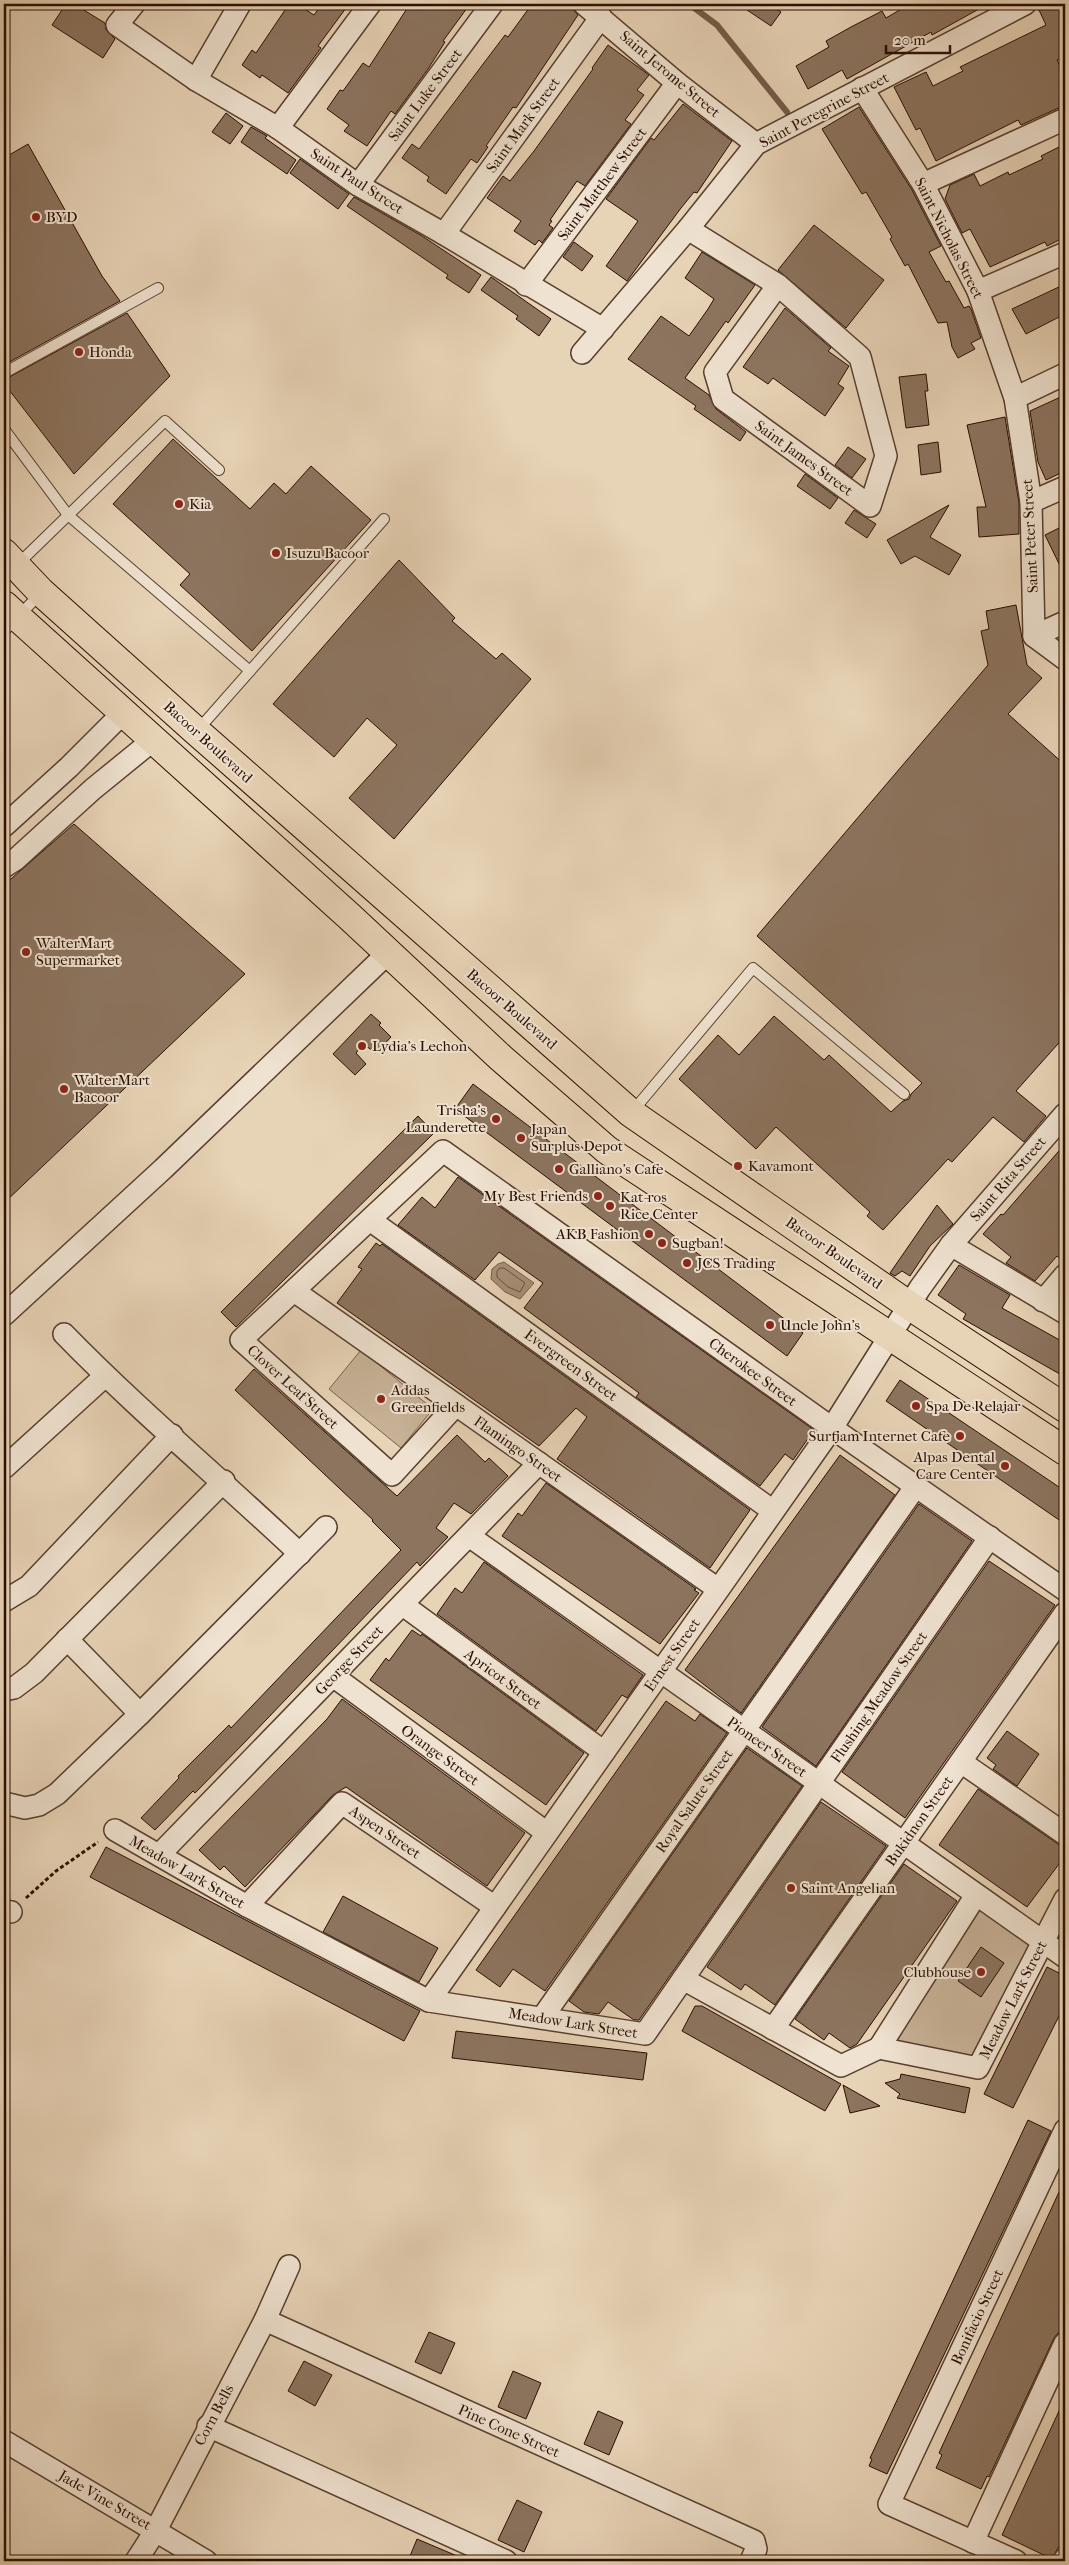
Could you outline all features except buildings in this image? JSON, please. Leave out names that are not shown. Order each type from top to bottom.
[{"type":"main road","name":"Bacoor Boulevard","points":[[10,559],[41,592],[196,731],[631,1113],[910,1306],[1065,1408]]},
{"type":"main road","points":[[8,618],[122,714],[388,953],[500,1058],[606,1150],[890,1334],[1065,1451]]},
{"type":"street","name":"Saint Paul Street","points":[[134,4],[117,25],[196,80],[278,128],[358,185],[444,234],[602,330]]},
{"type":"street","points":[[196,80],[240,4]]},
{"type":"street","points":[[278,128],[370,4]]},
{"type":"street","name":"Saint Luke Street","points":[[358,185],[492,4]]},
{"type":"street","name":"Saint Jerome Street","points":[[584,4],[677,83],[756,144]]},
{"type":"street","name":"Saint Peregrine Street","points":[[582,353],[688,229],[756,144],[1025,4]]},
{"type":"street","name":"Saint Mark Street","points":[[444,234],[601,17]]},
{"type":"street","name":"Saint Matthew Street","points":[[526,285],[677,83]]},
{"type":"street","name":"Saint Nicholas Street","points":[[862,88],[923,184],[978,291],[1015,398]]},
{"type":"street","points":[[923,184],[1065,119]]},
{"type":"street","points":[[688,229],[778,285]]},
{"type":"street","points":[[978,291],[1065,253]]},
{"type":"street","name":"Saint James Street","points":[[778,285],[860,357],[886,456],[870,506],[723,398],[715,372],[778,285]]},
{"type":"street","points":[[1015,398],[1065,374]]},
{"type":"street","name":"Saint Peter Street","points":[[1015,398],[1031,502],[1034,636]]},
{"type":"street","points":[[1031,502],[1065,487]]},
{"type":"street","points":[[1065,622],[1034,636],[1065,659]]},
{"type":"street","points":[[4,826],[122,714]]},
{"type":"street","points":[[4,867],[16,860],[43,834],[152,741]]},
{"type":"street","points":[[21,810],[43,834]]},
{"type":"street","points":[[4,1315],[163,1169],[388,953]]},
{"type":"street","name":"Saint Rita Street","points":[[910,1306],[952,1245],[1065,1114]]},
{"type":"street","name":"Clover Leaf Street","points":[[443,1150],[241,1340],[392,1475],[456,1404]]},
{"type":"street","name":"Cherokee Street","points":[[443,1150],[832,1428],[1065,1590]]},
{"type":"street","name":"Evergreen Street","points":[[370,1220],[773,1512]]},
{"type":"street","points":[[952,1245],[1065,1313]]},
{"type":"street","points":[[1043,1300],[1065,1275]]},
{"type":"street","name":"Flamingo Street","points":[[294,1291],[718,1589]]},
{"type":"street","name":"Ernest Street","points":[[428,2001],[832,1428],[890,1334],[910,1306]]},
{"type":"street","points":[[64,1334],[105,1376],[224,1481],[300,1554]]},
{"type":"street","points":[[4,1468],[105,1376]]},
{"type":"street","points":[[4,1601],[29,1586],[172,1435]]},
{"type":"street","name":"George Street","points":[[159,1856],[539,1463]]},
{"type":"street","points":[[4,1690],[14,1688],[34,1673],[224,1481]]},
{"type":"street","name":"Royal Salute Street","points":[[542,2018],[916,1486]]},
{"type":"street","points":[[4,1803],[25,1808],[39,1805],[56,1794],[140,1714],[326,1527]]},
{"type":"street","name":"Pioneer Street","points":[[469,1536],[1065,1957]]},
{"type":"street","name":"Flushing Meadow Street","points":[[683,1979],[990,1537]]},
{"type":"street","name":"Apricot Street","points":[[403,1605],[604,1752]]},
{"type":"street","name":"Bukidnon Street","points":[[773,2029],[1065,1613]]},
{"type":"street","points":[[67,1639],[140,1714]]},
{"type":"street","name":"Orange Street","points":[[333,1676],[547,1833]]},
{"type":"street","points":[[961,1762],[1065,1834]]},
{"type":"street","name":"Aspen Street","points":[[247,1906],[342,1802],[495,1907]]},
{"type":"street","name":"Meadow Lark Street","points":[[115,1830],[247,1906],[428,2001],[645,2034],[683,1979]]},
{"type":"street","points":[[683,1979],[841,2066],[879,2048],[976,1895]]},
{"type":"street","name":"Meadow Lark Street","points":[[879,2048],[978,2068],[1065,1899]]},
{"type":"street","name":"Bonifacio Street","points":[[976,2550],[889,2504],[1065,2130]]},
{"type":"street","name":"Corn Bells","points":[[136,2561],[156,2530],[264,2320],[289,2266]]},
{"type":"street","name":"Pine Cone Street","points":[[264,2320],[753,2551]]},
{"type":"street","points":[[1016,2561],[976,2550],[1065,2343]]},
{"type":"street","points":[[208,2426],[506,2561]]},
{"type":"street","name":"Jade Vine Street","points":[[4,2441],[206,2561]]},
{"type":"lane","points":[[4,373],[158,288]]},
{"type":"lane","points":[[10,559],[68,515],[165,421],[219,470]]},
{"type":"lane","points":[[4,430],[68,515],[250,670]]},
{"type":"lane","points":[[196,731],[384,519]]},
{"type":"lane","points":[[8,618],[41,592]]},
{"type":"lane","points":[[631,1113],[752,968],[904,1094]]},
{"type":"path","points":[[7,1912],[56,1871],[115,1830]]},
{"type":"shaded area","name":"Addas Greenfields","points":[[361,1350],[433,1409],[401,1448],[329,1389]]},
{"type":"shaded area","points":[[976,1895],[1043,1943],[978,2068],[879,2048]]},
{"type":"water","points":[[504,1262],[534,1283],[520,1299],[505,1292],[491,1279],[492,1269]]},
{"type":"waterway","points":[[689,4],[717,25],[787,112]]},
{"type":"place","name":"BYD","points":[[36,217]]},
{"type":"place","name":"Honda","points":[[79,352]]},
{"type":"place","name":"Kia","points":[[179,504]]},
{"type":"place","name":"Isuzu Bacoor","points":[[276,553]]},
{"type":"place","name":"WalterMart Supermarket","points":[[26,952]]},
{"type":"place","name":"Lydia's Lechon","points":[[362,1046]]},
{"type":"place","name":"WalterMart Bacoor","points":[[64,1089]]},
{"type":"place","name":"Trisha's Launderette","points":[[496,1119]]},
{"type":"place","name":"Japan Surplus Depot","points":[[521,1138]]},
{"type":"place","name":"Kavamont","points":[[738,1166]]},
{"type":"place","name":"Galliano's Cafe","points":[[559,1169]]},
{"type":"place","name":"My Best Friends","points":[[598,1196]]},
{"type":"place","name":"Kat-ros Rice Center","points":[[610,1206]]},
{"type":"place","name":"AKB Fashion","points":[[649,1234]]},
{"type":"place","name":"Sugban!","points":[[662,1243]]},
{"type":"place","name":"JCS Trading","points":[[687,1263]]},
{"type":"place","name":"Uncle John's","points":[[770,1325]]},
{"type":"place","name":"Addas Greenfields","points":[[381,1399]]},
{"type":"place","name":"Spa De Relajar","points":[[916,1406]]},
{"type":"place","name":"Surfjam Internet Cafe","points":[[960,1436]]},
{"type":"place","name":"Alpas Dental Care Center","points":[[1005,1466]]},
{"type":"place","name":"Saint Angelian","points":[[791,1888]]},
{"type":"place","name":"Clubhouse","points":[[981,1972]]}]
